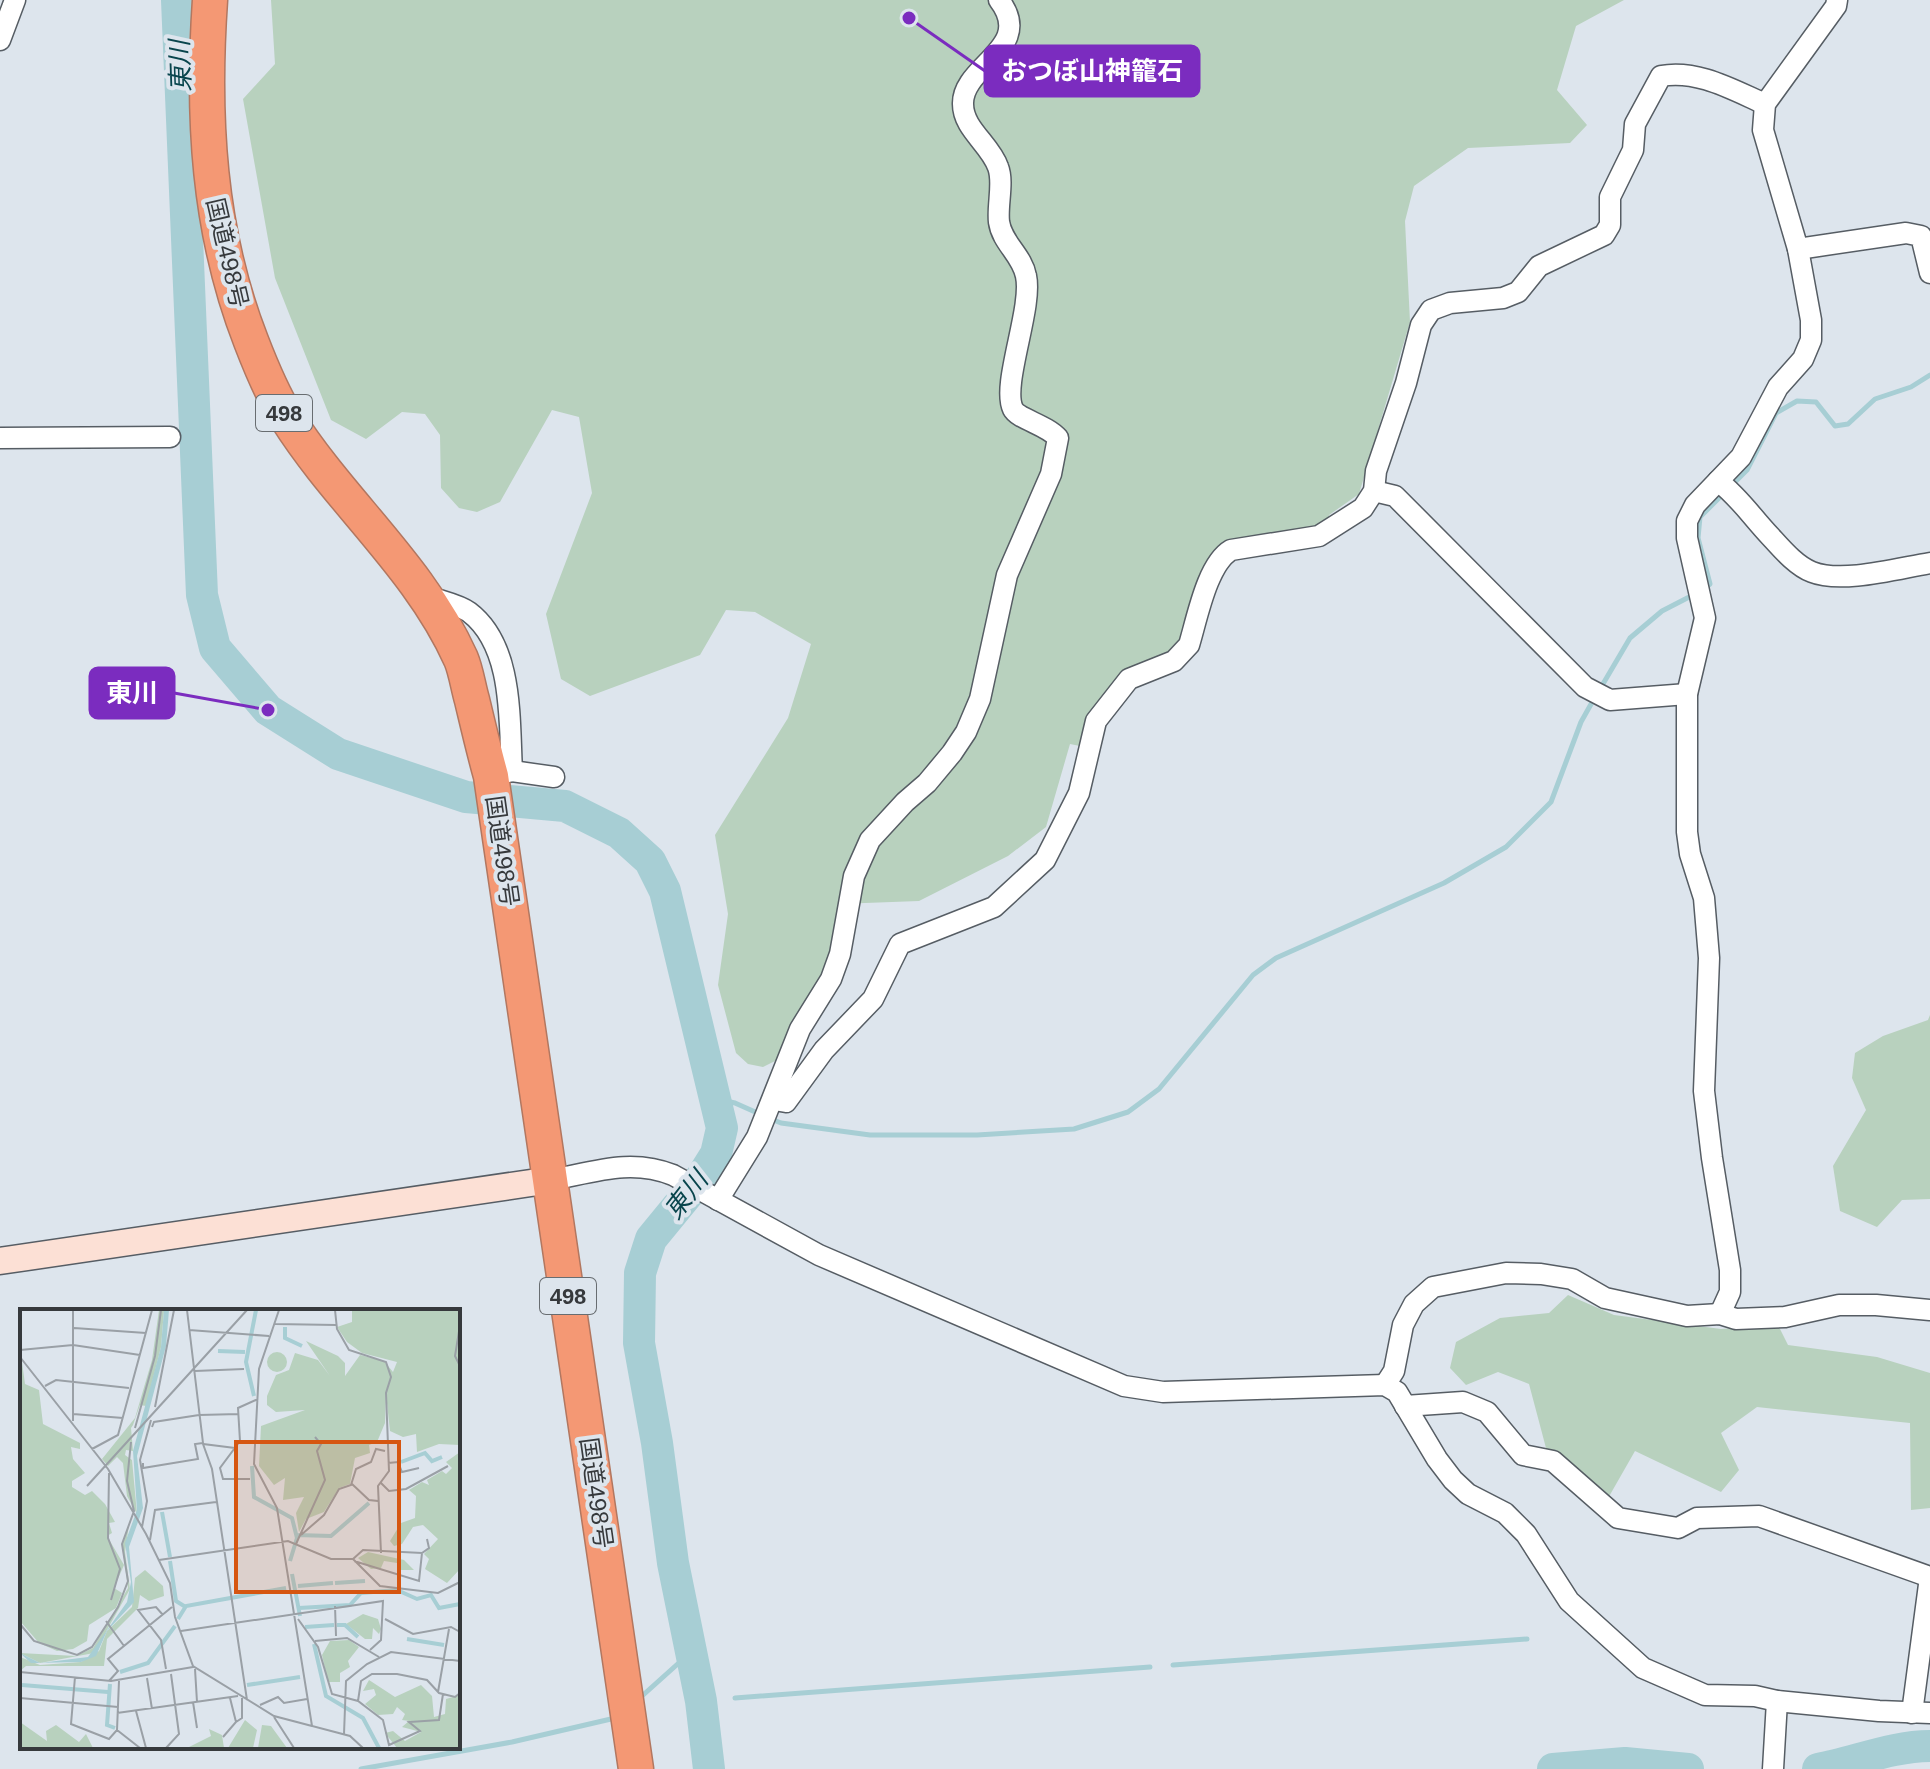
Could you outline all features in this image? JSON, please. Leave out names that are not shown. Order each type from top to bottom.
[{"type":"highway","name":"国道498号","points":[[210,0],[206,89],[213,192],[223,252],[240,313],[262,370],[285,416],[317,463],[427,596],[462,661],[502,774],[497,824],[636,1769]]},
{"type":"street","points":[[0,40],[15,0]]},
{"type":"street","points":[[714,1198],[757,1137],[800,1029],[831,979],[840,954],[854,876],[870,840],[927,783],[966,732],[980,699],[1007,575],[1058,451],[1058,438],[1049,428],[1020,416],[1014,411],[1011,401],[1028,291],[1027,277],[1023,265],[1004,238],[999,223],[999,169],[983,140],[966,121],[962,105],[964,93],[1007,37],[1010,17],[999,0]]},
{"type":"street","points":[[1720,1314],[1730,1292],[1730,1270],[1704,1091],[1709,958],[1704,898],[1690,854],[1687,832],[1687,694],[1705,618],[1687,538],[1687,521],[1695,505],[1726,487],[1778,387],[1803,359],[1811,340],[1811,320],[1798,249],[1763,130],[1765,104],[1836,6],[1837,0]]},
{"type":"street","points":[[774,1100],[786,1102],[824,1050],[873,999],[900,944],[994,907],[1045,860],[1079,793],[1096,721],[1129,679],[1174,661],[1184,653],[1214,567],[1224,554],[1231,550],[1292,543],[1319,536],[1363,508],[1374,491],[1376,471],[1406,383],[1421,325],[1431,310],[1450,303],[1503,298],[1518,292],[1539,266],[1604,235],[1610,225],[1610,197],[1633,150],[1635,124],[1661,76],[1678,73],[1724,85],[1765,104]]},
{"type":"street","points":[[1798,249],[1906,233],[1921,236],[1930,273]]},
{"type":"street","points":[[0,438],[170,437]]},
{"type":"street","points":[[1726,487],[1768,534],[1813,573],[1854,574],[1930,563]]},
{"type":"street","points":[[1374,491],[1395,496],[1585,687],[1610,700],[1687,694]]},
{"type":"street","points":[[502,774],[554,777]]},
{"type":"street","points":[[0,1261],[551,1180],[623,1166],[652,1167],[673,1175],[819,1255],[1124,1386],[1163,1392],[1385,1385],[1397,1392],[1405,1406],[1453,1480],[1468,1494],[1505,1513],[1526,1534],[1569,1601],[1643,1668],[1705,1695],[1755,1696],[1777,1701],[1921,1713],[1930,1577],[1759,1516],[1697,1518],[1678,1528],[1618,1518],[1553,1461],[1523,1455],[1487,1412],[1463,1402],[1405,1406]]},
{"type":"street","points":[[1385,1385],[1394,1371],[1403,1325],[1414,1304],[1433,1287],[1506,1273],[1572,1279],[1605,1298],[1687,1316],[1720,1314],[1736,1319],[1785,1317],[1839,1305],[1930,1310]]},
{"type":"street","points":[[1773,1765],[1777,1701]]},
{"type":"green space","points":[[271,0],[1624,0],[1576,26],[1557,90],[1587,125],[1570,143],[1468,148],[1414,186],[1405,221],[1410,322],[1359,494],[1329,515],[1328,523],[1222,547],[1210,559],[1176,650],[1125,671],[1085,722],[1080,746],[1070,744],[1046,827],[1008,856],[919,901],[838,904],[828,962],[798,1017],[781,1058],[763,1067],[748,1064],[736,1053],[718,985],[728,914],[715,835],[788,718],[811,644],[755,612],[726,610],[700,655],[590,696],[561,679],[546,614],[592,493],[579,417],[552,410],[500,502],[477,512],[459,508],[441,488],[440,435],[425,414],[402,412],[366,439],[331,420],[275,278],[243,99],[275,64]]},
{"type":"green space","points":[[1930,1015],[1930,1199],[1902,1200],[1877,1227],[1840,1211],[1833,1166],[1866,1110],[1852,1078],[1855,1053],[1883,1036],[1928,1020]]},
{"type":"green space","points":[[1568,1295],[1614,1315],[1721,1329],[1778,1325],[1788,1345],[1877,1357],[1930,1373],[1930,1508],[1911,1510],[1910,1423],[1757,1407],[1721,1433],[1739,1470],[1721,1492],[1635,1451],[1607,1500],[1546,1448],[1529,1384],[1498,1372],[1466,1385],[1450,1368],[1456,1342],[1500,1318],[1549,1313]]},
{"type":"waterway","name":"東川","points":[[177,0],[202,595],[215,648],[268,710],[338,754],[466,797],[565,806],[619,833],[650,861],[665,891],[722,1128],[716,1154],[701,1178],[651,1239],[640,1273],[639,1343],[657,1443],[673,1563],[701,1701],[709,1769]]},
{"type":"waterway","points":[[1730,487],[1747,470],[1776,413],[1797,401],[1816,402],[1835,426],[1848,424],[1875,399],[1911,387],[1930,375]]},
{"type":"waterway","points":[[1704,589],[1710,584],[1698,538],[1700,517],[1723,494]]},
{"type":"waterway","points":[[1600,689],[1630,638],[1662,611],[1695,594]]},
{"type":"waterway","points":[[771,1119],[870,1135],[977,1135],[1074,1129],[1128,1112],[1159,1089],[1253,975],[1276,958],[1444,883],[1506,847],[1551,802],[1581,722],[1595,697]]},
{"type":"waterway","points":[[716,1099],[735,1103],[762,1115]]},
{"type":"waterway","points":[[1173,1665],[1527,1639]]},
{"type":"waterway","points":[[642,1696],[691,1652]]},
{"type":"waterway","points":[[735,1698],[1150,1667]]},
{"type":"waterway","points":[[361,1769],[512,1742],[611,1719]]},
{"type":"waterway","points":[[1818,1769],[1888,1751],[1930,1746]]},
{"type":"waterway","points":[[1553,1769],[1625,1763],[1688,1769]]},
{"type":"place","name":"おつぼ山神籠石","points":[[909,18]]},
{"type":"place","name":"東川","points":[[268,710]]}]
